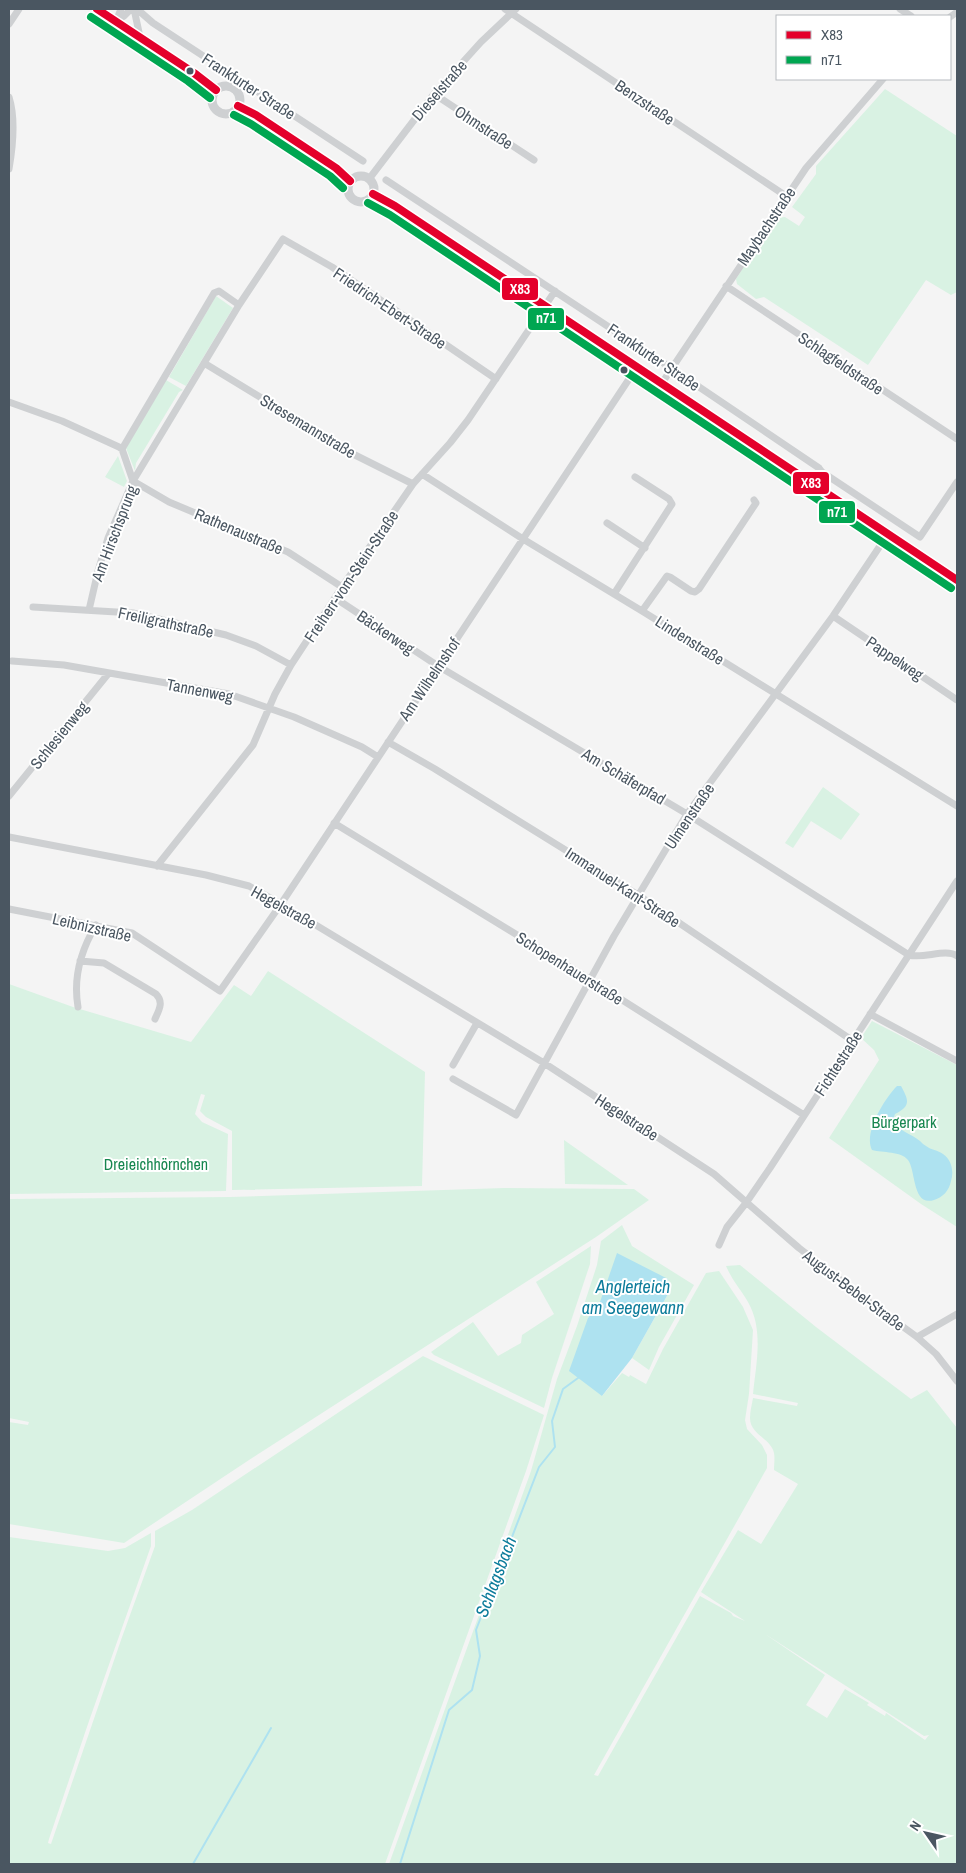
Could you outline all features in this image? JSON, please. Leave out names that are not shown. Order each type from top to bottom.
[{"type":"street","points":[[9,24],[19,9]]},
{"type":"street","name":"Frankfurter Straße","points":[[98,9],[194,73],[216,90]]},
{"type":"street","points":[[116,21],[121,9]]},
{"type":"street","points":[[116,21],[134,9],[140,37]]},
{"type":"street","name":"Frankfurter Straße","points":[[134,9],[363,161]]},
{"type":"street","name":"Dieselstraße","points":[[369,179],[434,94],[511,10]]},
{"type":"street","name":"Benzstraße","points":[[511,10],[786,196]]},
{"type":"street","name":"Maybachstraße","points":[[662,383],[786,196],[811,163],[882,80]]},
{"type":"street","points":[[223,86],[232,87],[240,97],[238,106],[230,113],[222,114],[217,111],[212,103],[216,90],[223,86]]},
{"type":"street","name":"Ohmstraße","points":[[434,94],[534,160]]},
{"type":"street","points":[[9,97],[12,107],[13,125],[9,169]]},
{"type":"street","name":"Frankfurter Straße","points":[[238,106],[264,120],[336,168],[350,181]]},
{"type":"street","points":[[360,176],[369,179],[374,187],[373,194],[367,201],[354,201],[350,198],[347,189],[350,181],[360,176]]},
{"type":"street","name":"Frankfurter Straße","points":[[386,180],[672,368],[920,537],[957,482]]},
{"type":"street","name":"Frankfurter Straße","points":[[373,194],[546,305],[957,580]]},
{"type":"street","name":"Am Hirschsprung","points":[[89,610],[108,538],[133,481],[239,305],[283,239]]},
{"type":"street","name":"Friedrich-Ebert-Straße","points":[[283,239],[332,268],[496,379]]},
{"type":"street","name":"Schlagfeldstraße","points":[[726,286],[957,439]]},
{"type":"street","points":[[122,449],[214,293],[218,291],[239,305]]},
{"type":"street","name":"Freiherr-vom-Stein-Straße","points":[[157,866],[253,745],[291,665],[342,587],[413,484],[459,432],[555,292]]},
{"type":"street","name":"Stresemannstraße","points":[[204,363],[355,455],[413,484]]},
{"type":"street","name":"Am Wilhelmshof","points":[[220,990],[281,904],[637,367]]},
{"type":"street","points":[[9,402],[62,421],[105,439],[122,449],[133,481]]},
{"type":"street","name":"Lindenstraße","points":[[422,474],[523,539],[957,806]]},
{"type":"street","points":[[614,594],[672,504],[669,499],[634,477]]},
{"type":"street","name":"Rathenaustraße","points":[[133,481],[169,502],[288,552],[342,587]]},
{"type":"street","points":[[642,611],[667,576],[691,591],[695,592],[699,589],[756,503],[754,500]]},
{"type":"street","points":[[607,524],[645,548]]},
{"type":"street","name":"Ulmenstraße","points":[[453,1079],[516,1115],[589,979],[687,814],[833,616],[888,534]]},
{"type":"street","name":"Bäckerweg","points":[[335,598],[438,666]]},
{"type":"street","name":"Freiligrathstraße","points":[[33,607],[133,613],[226,635],[256,646],[291,665]]},
{"type":"street","name":"Pappelweg","points":[[833,616],[957,700]]},
{"type":"street","name":"Tannenweg","points":[[12,661],[64,665],[229,694],[328,732],[378,756]]},
{"type":"street","name":"Am Schäferpfad","points":[[438,666],[687,814],[909,955]]},
{"type":"street","name":"Schlesienweg","points":[[9,796],[108,674]]},
{"type":"street","name":"Immanuel-Kant-Straße","points":[[388,742],[435,769],[638,896],[853,1041]]},
{"type":"street","name":"Schopenhauerstraße","points":[[334,822],[589,979],[804,1115]]},
{"type":"street","name":"Hegelstraße","points":[[9,837],[206,875],[249,886],[544,1063],[714,1174],[746,1203]]},
{"type":"street","name":"Fichtestraße","points":[[718,1245],[727,1227],[746,1203],[957,880]]},
{"type":"street","name":"Leibnizstraße","points":[[9,909],[132,933],[220,990]]},
{"type":"street","points":[[78,1007],[76,980],[80,961],[86,943],[96,925]]},
{"type":"street","points":[[909,955],[928,956],[951,953],[957,956]]},
{"type":"street","points":[[80,961],[104,963],[156,994],[161,1000],[161,1004],[155,1019]]},
{"type":"street","points":[[870,1014],[957,1061]]},
{"type":"street","points":[[453,1065],[478,1023]]},
{"type":"street","name":"August-Bebel-Straße","points":[[746,1203],[805,1253],[917,1337],[936,1354],[957,1381]]},
{"type":"street","points":[[917,1337],[957,1314]]},
{"type":"green space","points":[[885,89],[957,136],[957,292],[951,295],[926,280],[868,365],[764,297],[756,299],[737,284],[736,279],[775,218],[785,217],[799,226],[805,217],[792,207],[816,174],[816,166]]},
{"type":"green space","points":[[216,296],[233,308],[186,386],[169,377]]},
{"type":"green space","points":[[166,380],[183,390],[179,392],[136,463],[135,471],[126,448]]},
{"type":"green space","points":[[118,456],[127,481],[124,487],[105,477]]},
{"type":"green space","points":[[823,787],[860,814],[841,840],[811,821],[793,848],[785,843]]},
{"type":"green space","name":"Dreieichhörnchen","points":[[268,971],[425,1072],[422,1186],[232,1190],[232,1131],[206,1117],[200,1111],[205,1095],[201,1094],[195,1114],[202,1122],[228,1134],[226,1191],[9,1194],[9,984],[73,1007],[191,1042],[234,985],[251,996]]},
{"type":"green space","name":"Bürgerpark","points":[[872,1021],[957,1065],[957,1227],[921,1204],[829,1138],[879,1060],[874,1050],[861,1038]]},
{"type":"green space","points":[[564,1140],[628,1185],[565,1184]]},
{"type":"green space","points":[[504,1188],[634,1189],[649,1200],[596,1237],[249,1460],[124,1543],[9,1524],[9,1422],[28,1425],[29,1422],[9,1418],[9,1199],[230,1197]]},
{"type":"green space","points":[[622,1225],[632,1246],[694,1285],[659,1347],[649,1370],[632,1358],[668,1294],[600,1302],[588,1318],[602,1396],[622,1373],[629,1377],[630,1375],[646,1384],[663,1349],[706,1273],[719,1271],[743,1307],[753,1330],[749,1394],[745,1420],[747,1429],[762,1445],[767,1455],[767,1468],[594,1775],[598,1776],[700,1596],[745,1621],[701,1592],[738,1530],[761,1544],[798,1484],[774,1470],[772,1448],[753,1429],[751,1424],[750,1415],[753,1398],[797,1406],[798,1403],[753,1394],[758,1347],[756,1324],[748,1302],[726,1266],[740,1265],[816,1327],[911,1399],[927,1390],[957,1428],[957,1864],[389,1864],[531,1471],[557,1379],[597,1265],[601,1241]],"holes":[[[765,1634],[924,1736],[929,1735],[925,1740],[886,1713],[885,1716],[867,1705],[869,1703],[845,1689],[827,1718],[806,1705],[825,1675]]]},
{"type":"green space","points":[[591,1246],[590,1264],[552,1378],[544,1408],[431,1352],[473,1322],[498,1356],[521,1343],[522,1335],[554,1314],[536,1282]]},
{"type":"green space","points":[[423,1356],[544,1415],[526,1471],[385,1864],[9,1864],[9,1537],[108,1551],[125,1548],[151,1533],[151,1546],[49,1839],[48,1843],[51,1844],[155,1546],[155,1531],[192,1510]]},
{"type":"water","points":[[897,1086],[901,1086],[907,1102],[904,1108],[895,1114],[892,1122],[898,1128],[928,1147],[943,1154],[952,1166],[952,1178],[949,1188],[943,1195],[934,1200],[927,1201],[918,1193],[911,1165],[905,1157],[872,1150],[870,1135],[873,1125],[881,1107]]},
{"type":"water","name":"Anglerteich am Seegewann","points":[[617,1253],[668,1279],[668,1294],[632,1358],[602,1396],[569,1371],[588,1318],[600,1302]]},
{"type":"waterway","name":"Schlagsbach","points":[[400,1864],[449,1710],[472,1690],[480,1656],[476,1630],[539,1467],[555,1447],[552,1421],[563,1389],[578,1378]]},
{"type":"waterway","points":[[193,1864],[271,1728]]},
{"type":"transit line","name":"X83","points":[[97,9],[194,73],[216,90]]},
{"type":"transit line","name":"n71","points":[[91,17],[188,81],[210,98]]},
{"type":"transit line","name":"X83","points":[[238,106],[256,115],[336,168],[350,181]]},
{"type":"transit line","name":"n71","points":[[234,115],[251,124],[330,176],[343,188]]},
{"type":"transit line","name":"X83","points":[[373,194],[395,206],[957,580]]},
{"type":"transit line","name":"n71","points":[[368,203],[390,215],[951,588]]}]
